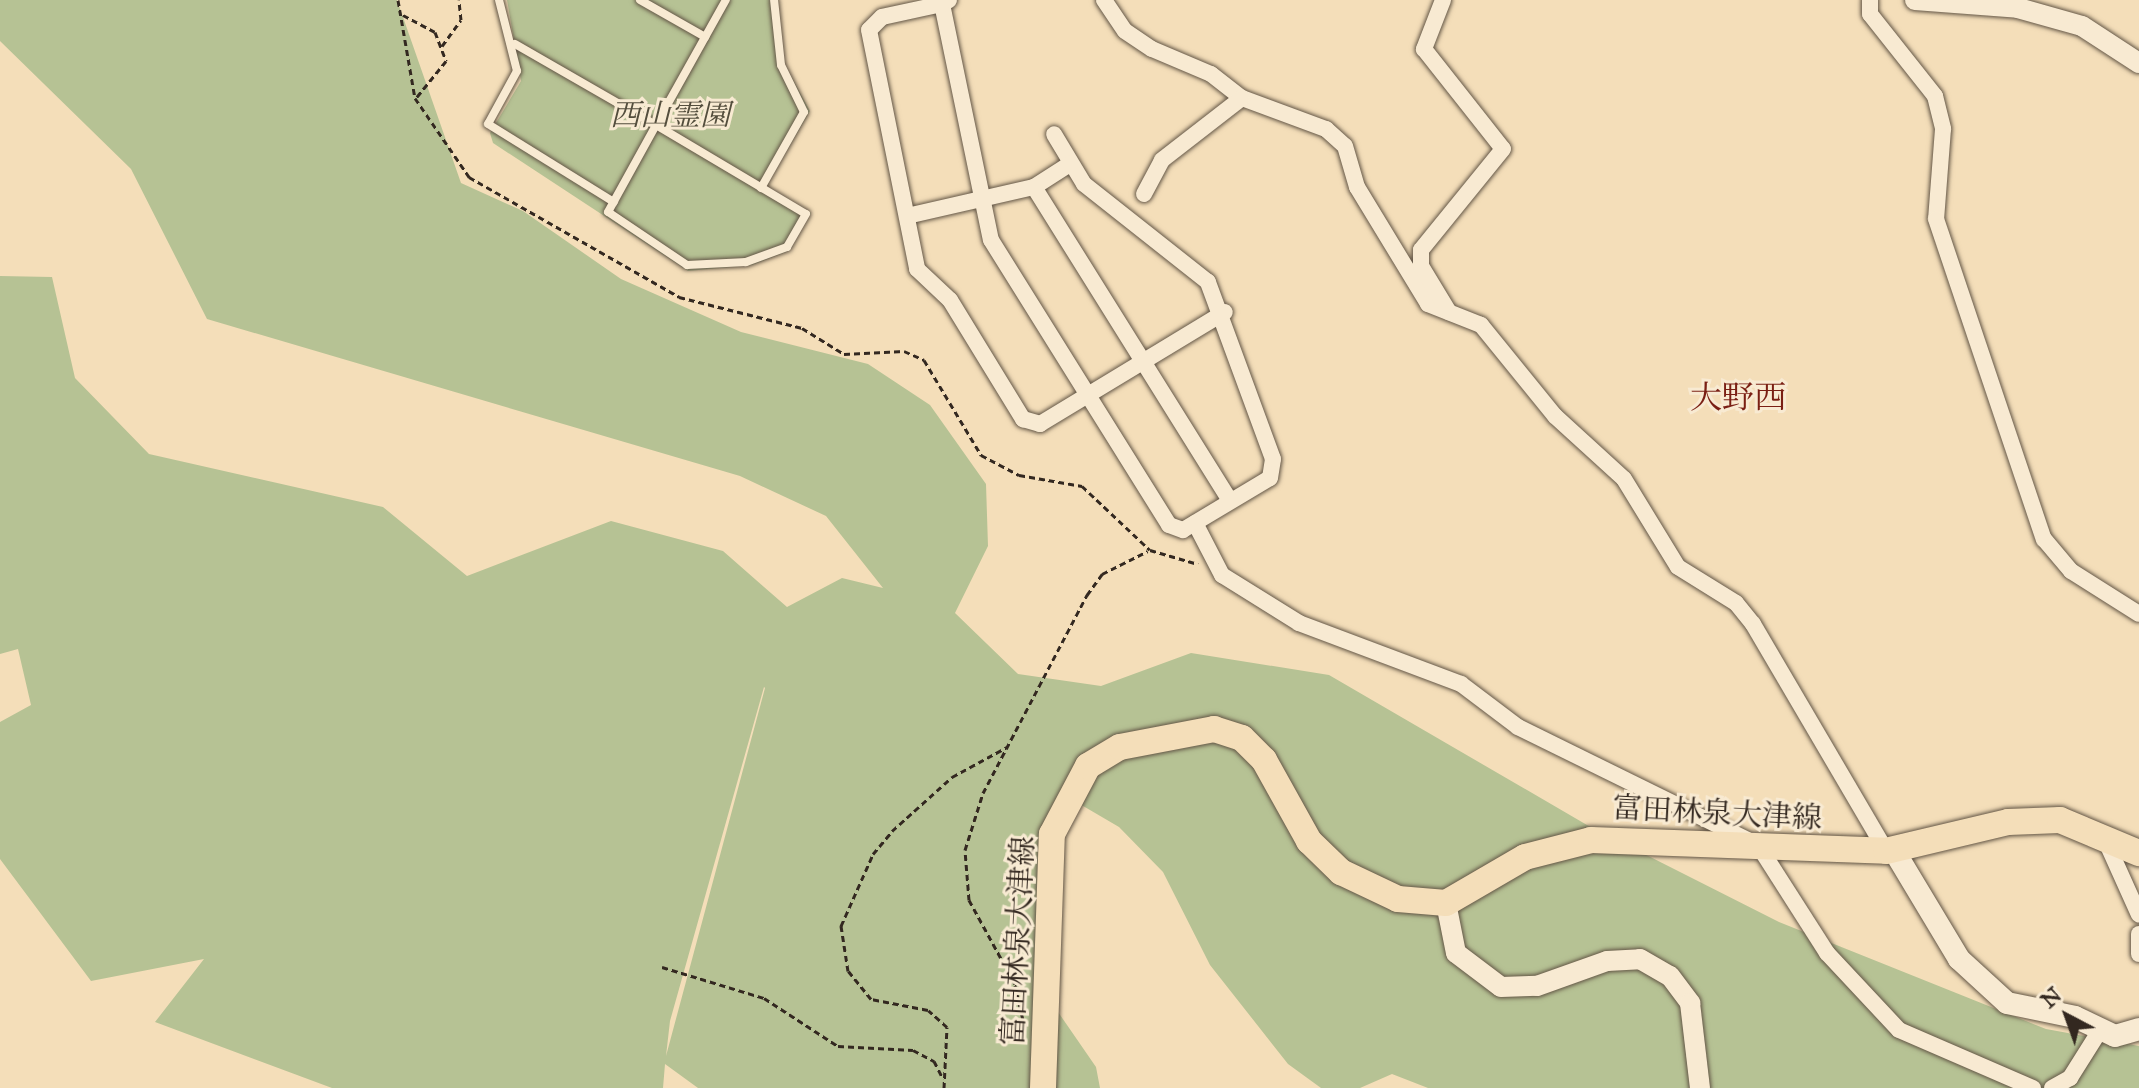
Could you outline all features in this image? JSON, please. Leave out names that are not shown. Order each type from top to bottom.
[{"type":"main road","name":"富田林泉大津線","points":[[1043,1088],[1052,834],[1088,766],[1120,747],[1214,729],[1242,738],[1264,760],[1309,841],[1341,872],[1398,899],[1446,903],[1555,847],[1591,840],[1889,850],[2008,822],[2060,820],[2104,835],[2139,853]]},
{"type":"main road","points":[[1889,850],[1980,983],[2007,1003],[2075,1017],[2099,1032],[2139,1029]]},
{"type":"street","points":[[1104,0],[1125,31],[1242,98],[1326,129],[1345,146],[1357,187],[1410,282],[1452,317],[1481,325],[1555,416],[1624,479],[1678,567],[1744,613],[1889,850]]},
{"type":"street","points":[[1443,0],[1424,49],[1503,149],[1421,250],[1421,266],[1452,317]]},
{"type":"street","points":[[1870,0],[1870,14],[1935,96],[1943,129],[1936,219],[2044,539],[2071,571],[2139,614]]},
{"type":"street","points":[[1915,0],[2018,8],[2082,26],[2139,63]]},
{"type":"street","points":[[1054,134],[1070,164],[1208,282],[1225,312],[1273,459],[1270,478],[1183,530],[1169,525],[1086,395],[991,240],[980,204],[945,2],[882,17],[869,30],[917,269],[950,300],[1023,419],[1040,424],[1086,395],[1143,359],[1225,312]]},
{"type":"street","points":[[1144,194],[1162,160],[1242,98]]},
{"type":"street","points":[[907,216],[980,204],[1034,187],[1070,164]]},
{"type":"street","points":[[1034,187],[1230,501]]},
{"type":"street","points":[[1195,523],[1222,575],[1299,623],[1461,684],[1518,727],[1758,845],[1819,943],[1899,1030],[2033,1088]]},
{"type":"street","points":[[2104,835],[2139,915]]},
{"type":"street","points":[[1446,903],[1456,953],[1501,987],[1537,986],[1629,960],[1670,976],[1690,1003],[1700,1088]]},
{"type":"street","points":[[2139,934],[2139,954]]},
{"type":"street","points":[[2052,1088],[2070,1078],[2099,1032]]},
{"type":"lane","points":[[499,0],[515,44],[517,71],[488,124],[614,202]]},
{"type":"lane","points":[[640,0],[705,37]]},
{"type":"lane","points":[[515,44],[656,125],[806,214],[787,247],[746,262],[687,265],[622,225],[608,212],[614,202],[656,125],[726,0]]},
{"type":"lane","points":[[761,188],[804,112],[781,65],[774,0]]},
{"type":"path","points":[[398,0],[415,98],[469,177],[679,297],[802,328],[844,354],[904,351],[924,360],[981,455],[1019,475],[1082,486],[1150,550],[1222,575]]},
{"type":"path","points":[[442,46],[461,20],[459,0]]},
{"type":"path","points":[[403,15],[435,32],[442,46],[440,75],[415,98]]},
{"type":"path","points":[[1024,1032],[1015,984],[964,880],[979,807],[1007,747],[1102,574],[1150,550]]},
{"type":"path","points":[[944,1085],[947,1027],[928,1010],[886,1004],[864,992],[848,971],[841,926],[873,854],[892,831],[952,777],[1007,747]]},
{"type":"path","points":[[662,967],[764,998],[838,1046],[913,1050],[934,1061],[944,1085]]},
{"type":"green space","points":[[0,0],[397,0],[461,183],[523,211],[621,279],[741,332],[868,364],[930,405],[986,484],[988,546],[955,613],[1018,674],[1101,686],[1191,653],[1329,675],[1587,825],[1779,922],[2046,1029],[2139,1046],[2139,1088],[1428,1088],[1392,1074],[1360,1088],[1321,1088],[1288,1064],[1210,965],[1163,872],[1119,827],[1078,803],[1062,812],[1056,1009],[1096,1067],[1100,1088],[698,1088],[665,1064],[663,1088],[332,1088],[155,1022],[204,959],[91,981],[0,859],[0,722],[31,705],[18,649],[0,654],[0,276],[52,277],[75,378],[149,454],[383,507],[467,576],[611,521],[723,551],[787,607],[842,578],[883,588],[826,516],[740,476],[207,319],[131,169],[0,41]],"holes":[[[765,688],[666,1056],[670,1021]]]},
{"type":"green space","name":"西山霊園","points":[[507,0],[777,0],[784,63],[810,111],[766,186],[811,213],[786,252],[752,265],[688,271],[493,143],[490,133],[521,81]]},
{"type":"district","name":"大野西","points":[[1738,398]]}]
